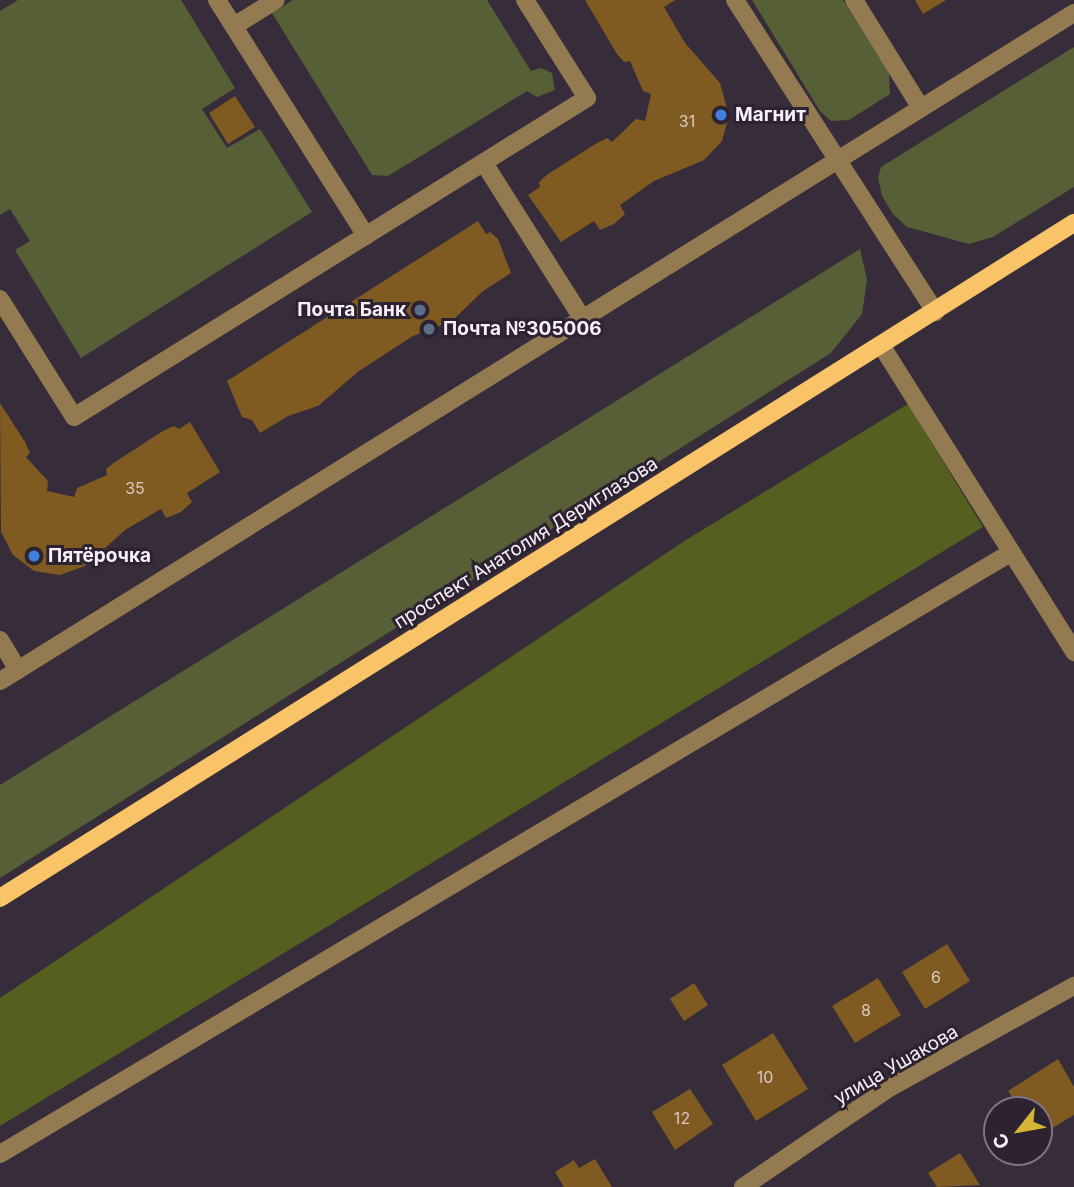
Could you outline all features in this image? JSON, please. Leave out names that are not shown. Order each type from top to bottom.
[{"type":"main road","name":"проспект Анатолия Дериглазова","points":[[0,898],[1074,223]]},
{"type":"street","points":[[217,0],[366,236]]},
{"type":"street","points":[[234,26],[276,0]]},
{"type":"street","points":[[0,299],[74,417],[587,98],[525,0]]},
{"type":"street","points":[[735,0],[935,312]]},
{"type":"street","points":[[854,0],[921,108]]},
{"type":"street","points":[[0,681],[1074,13]]},
{"type":"street","points":[[484,163],[582,318]]},
{"type":"street","points":[[881,345],[1074,652]]},
{"type":"street","points":[[0,1154],[1010,553]]},
{"type":"street","points":[[0,640],[18,670]]},
{"type":"street","name":"улица Ушакова","points":[[743,1187],[886,1090],[1074,986]]},
{"type":"green space","points":[[18,0],[181,0],[235,88],[202,109],[227,148],[260,129],[312,212],[81,358],[15,250],[30,241],[10,209],[0,215],[0,11]]},
{"type":"green space","points":[[293,0],[487,0],[531,71],[541,68],[552,73],[555,90],[537,97],[527,91],[388,176],[372,175],[272,13]]},
{"type":"green space","points":[[752,0],[843,0],[889,73],[890,94],[849,120],[831,121],[820,111]]},
{"type":"green space","points":[[1074,47],[1074,187],[993,237],[969,244],[907,227],[893,214],[882,196],[878,178],[881,167]]},
{"type":"green space","points":[[860,249],[867,280],[862,314],[831,353],[0,878],[0,785]]},
{"type":"green space","points":[[908,404],[983,527],[0,1126],[0,998],[686,540]]},
{"type":"building","points":[[585,0],[675,0],[664,7],[685,43],[720,83],[729,116],[722,141],[704,160],[654,181],[620,205],[625,214],[614,224],[600,230],[594,221],[561,242],[528,195],[540,187],[539,182],[548,174],[597,143],[607,138],[612,142],[636,119],[645,121],[651,94],[643,91],[630,61],[624,62],[617,54]]},
{"type":"building","points":[[915,0],[946,0],[923,14]]},
{"type":"building","points":[[235,96],[255,127],[228,144],[209,113]]},
{"type":"building","points":[[478,221],[486,234],[490,232],[498,239],[511,273],[483,291],[452,321],[413,336],[359,371],[318,406],[288,416],[260,433],[252,420],[242,417],[227,381]]},
{"type":"building","points":[[0,403],[25,442],[30,453],[26,457],[48,481],[47,491],[74,497],[77,488],[107,475],[106,469],[115,462],[163,431],[174,426],[179,429],[190,422],[220,472],[187,493],[192,502],[181,512],[166,518],[161,509],[125,530],[85,566],[60,575],[34,571],[13,555],[1,532]]},
{"type":"building","points":[[947,944],[970,981],[925,1009],[902,972]]},
{"type":"building","points":[[878,978],[901,1015],[855,1043],[832,1006]]},
{"type":"building","points":[[694,983],[708,1005],[684,1021],[670,999]]},
{"type":"building","points":[[773,1033],[808,1089],[756,1121],[722,1065]]},
{"type":"building","points":[[1058,1059],[1074,1087],[1074,1115],[1053,1128],[1053,1096],[1011,1096],[1008,1091]]},
{"type":"building","points":[[690,1089],[713,1124],[675,1150],[652,1112]]},
{"type":"building","points":[[960,1153],[980,1185],[937,1187],[928,1173]]},
{"type":"building","points":[[595,1159],[612,1187],[564,1187],[555,1172],[574,1160],[579,1168]]},
{"type":"place","name":"Магнит","points":[[721,115]]},
{"type":"place","name":"Почта Банк","points":[[420,310]]},
{"type":"place","name":"Почта №305006","points":[[429,329]]},
{"type":"place","name":"Пятёрочка","points":[[34,556]]}]
